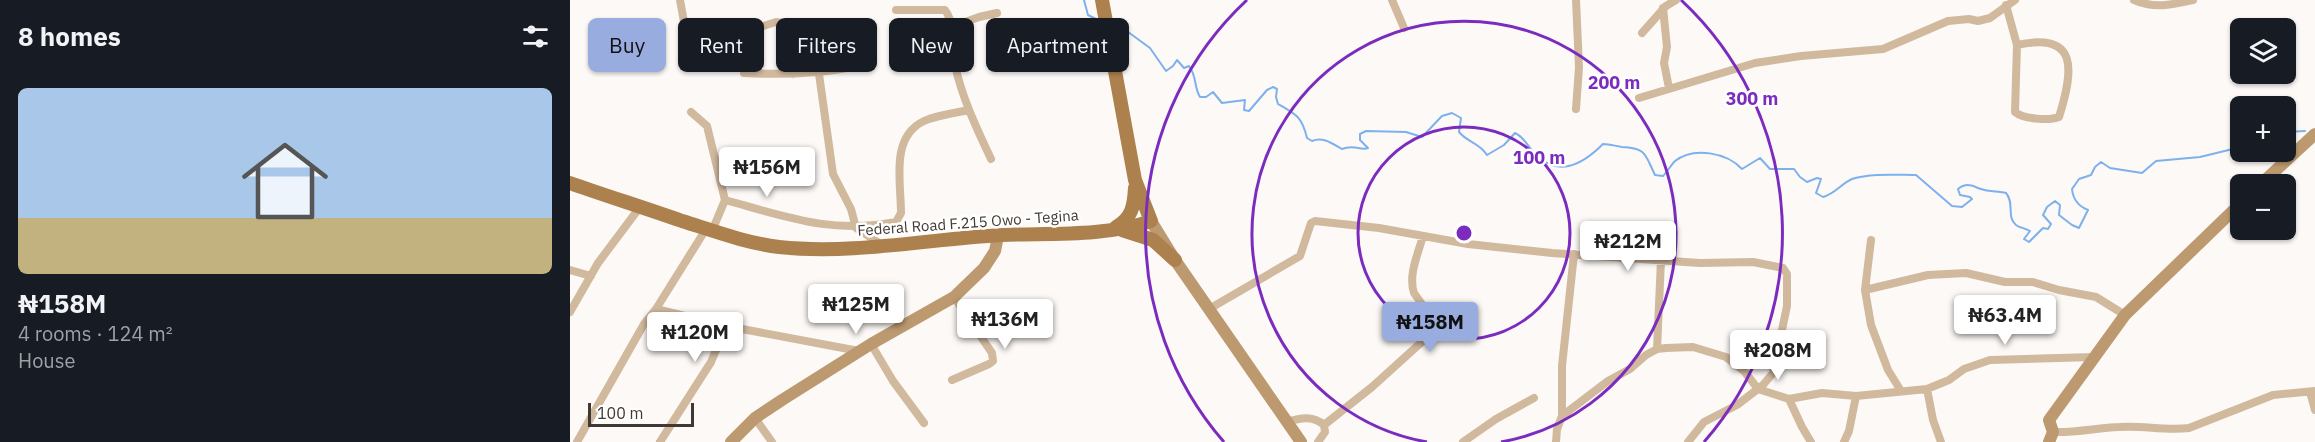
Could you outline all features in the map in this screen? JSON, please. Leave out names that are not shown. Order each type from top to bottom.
[{"type":"main road","points":[[1102,0],[1135,180],[1151,221]]},
{"type":"main road","points":[[1113,230],[1131,214],[1135,180]]},
{"type":"main road","name":"Federal Road F.215 Owo - Tegina","points":[[570,183],[709,230],[778,247],[811,249],[883,246],[998,236],[1113,230],[1151,221]]},
{"type":"main road","points":[[1113,230],[1153,240],[1175,260]]},
{"type":"street","points":[[680,0],[684,22],[695,25],[730,23],[760,27],[776,22],[783,23],[786,29],[789,64],[793,74]]},
{"type":"street","points":[[1392,0],[1404,28]]},
{"type":"street","points":[[1576,0],[1579,67],[1576,109]]},
{"type":"street","points":[[1642,33],[1663,8],[1676,0]]},
{"type":"street","points":[[1639,98],[1764,62],[1883,49],[1948,21],[1969,19],[1978,21],[1990,18],[2015,0]]},
{"type":"street","points":[[2134,0],[2158,6],[2193,0]]},
{"type":"street","points":[[2006,5],[2017,45],[2015,112],[2032,117],[2055,119],[2059,117],[2070,70],[2067,57],[2053,42],[2043,41],[2017,45]]},
{"type":"street","points":[[1663,8],[1667,46],[1664,63],[1669,88]]},
{"type":"street","points":[[896,10],[945,10],[948,18]]},
{"type":"street","points":[[974,18],[997,13]]},
{"type":"street","points":[[744,73],[819,74],[829,72]]},
{"type":"street","points":[[957,72],[969,110],[991,159]]},
{"type":"street","points":[[819,74],[832,168],[851,209],[856,228],[883,246]]},
{"type":"street","points":[[725,200],[821,225],[856,228],[896,222],[900,218],[901,149],[904,137],[926,120],[969,110]]},
{"type":"street","points":[[577,442],[644,324],[709,230],[725,200],[707,126],[691,112]]},
{"type":"street","points":[[2272,174],[2315,134]]},
{"type":"street","points":[[570,312],[611,244],[640,207]]},
{"type":"street","points":[[2230,214],[2125,315],[2049,420],[2051,437],[2073,437],[2118,427],[2174,430],[2189,428],[2266,397],[2295,392],[2313,392],[2315,410]]},
{"type":"street","points":[[1151,221],[1175,260],[1300,442]]},
{"type":"street","points":[[1209,309],[1300,256],[1311,222],[1315,221],[1379,228],[1492,247],[1700,263],[1753,262],[1783,267],[1787,274],[1787,306],[1773,373],[1758,389],[1730,410],[1704,422],[1688,442]]},
{"type":"street","points":[[731,442],[755,418],[859,351],[954,297],[984,268],[995,251],[998,236]]},
{"type":"street","points":[[1324,425],[1372,387],[1436,330],[1437,325],[1412,288],[1414,265],[1423,236]]},
{"type":"street","points":[[1871,240],[1865,290],[1871,325],[1885,364],[1901,391]]},
{"type":"street","points":[[1556,442],[1557,429],[1562,416],[1562,366],[1574,254]]},
{"type":"street","points":[[1657,349],[1661,260]]},
{"type":"street","points":[[570,270],[591,276]]},
{"type":"street","points":[[1865,290],[1928,275],[1966,273],[1997,281],[2033,282],[2096,297],[2125,315]]},
{"type":"street","points":[[952,380],[993,361],[992,353],[954,297]]},
{"type":"street","points":[[656,309],[726,326],[859,351]]},
{"type":"street","points":[[660,442],[711,362],[726,326]]},
{"type":"street","points":[[871,344],[893,381],[924,423]]},
{"type":"street","points":[[1562,416],[1608,381],[1630,369],[1657,349],[1693,347],[1726,357],[1744,371],[1758,389],[1789,399],[1822,393],[1856,396],[1927,389],[1949,380],[1964,369],[1990,360],[2094,357]]},
{"type":"street","points":[[1927,389],[1933,420],[1941,442]]},
{"type":"street","points":[[1844,442],[1849,430],[1856,396]]},
{"type":"street","points":[[1463,442],[1496,419],[1534,398]]},
{"type":"street","points":[[1789,399],[1811,442]]},
{"type":"street","points":[[1286,422],[1307,417],[1318,420],[1324,425],[1325,432],[1318,442]]},
{"type":"street","points":[[755,418],[772,442]]},
{"type":"waterway","points":[[1084,0],[1088,15],[1094,18]]},
{"type":"waterway","points":[[1129,33],[1150,48],[1166,71],[1177,60],[1184,68],[1189,66],[1200,97],[1206,97],[1213,92],[1222,103],[1245,100],[1244,110],[1249,111],[1267,90],[1273,87],[1277,89],[1278,104],[1298,117],[1307,138],[1312,141],[1324,140],[1342,149],[1368,148],[1360,140],[1360,134],[1366,131],[1406,132],[1422,137],[1442,116],[1452,113],[1461,118],[1459,132],[1481,147],[1487,155],[1504,145],[1515,133],[1543,161],[1561,167],[1578,163],[1603,144],[1641,151],[1655,175],[1663,176],[1675,161],[1691,154],[1719,155],[1736,163],[1742,169],[1760,158],[1770,169],[1794,169],[1807,182],[1817,178],[1821,179],[1816,193],[1823,197],[1848,181],[1859,177],[1916,175],[1952,206],[1962,207],[1972,199],[1960,195],[1958,189],[1964,186],[1970,185],[1984,190],[2006,193],[2010,201],[2011,218],[2018,226],[2030,231],[2024,239],[2029,242],[2043,228],[2048,229],[2051,224],[2043,215],[2047,207],[2055,201],[2060,205],[2059,215],[2079,228],[2088,210],[2077,202],[2072,189],[2079,179],[2091,175],[2101,162],[2110,168],[2142,173],[2156,161],[2200,157],[2230,150]]},
{"type":"waterway","points":[[2296,131],[2305,131]]}]
